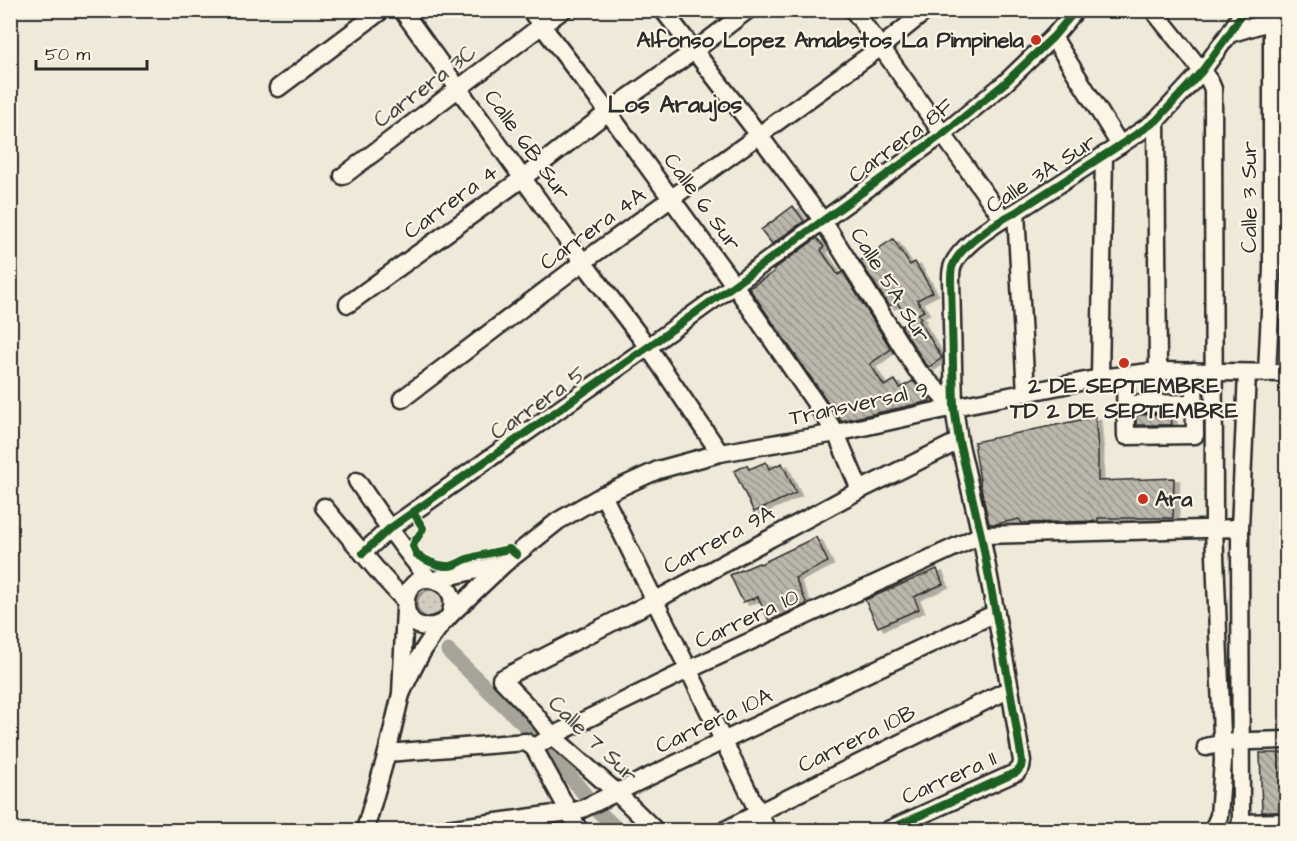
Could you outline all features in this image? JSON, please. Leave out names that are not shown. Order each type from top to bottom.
[{"type":"street","points":[[278,88],[382,10]]},
{"type":"street","name":"Calle 6B Sur","points":[[402,10],[583,262],[648,348],[720,453]]},
{"type":"street","name":"Calle 6 Sur","points":[[530,10],[735,285],[836,433],[860,490]]},
{"type":"street","name":"Carrera 3C","points":[[343,176],[563,10]]},
{"type":"street","name":"Calle 5A Sur","points":[[663,10],[823,221],[916,369],[954,407]]},
{"type":"street","points":[[608,112],[748,10]]},
{"type":"street","points":[[853,10],[943,134],[1010,215],[1026,393]]},
{"type":"street","name":"Carrera 4A","points":[[402,399],[583,262],[881,47],[927,10]]},
{"type":"street","name":"Carrera 8F","points":[[735,285],[943,134],[1005,83],[1053,37],[1076,10]]},
{"type":"street","points":[[1153,10],[1202,71],[1213,89],[1214,745],[1223,761],[1219,816],[1213,831]]},
{"type":"street","name":"Calle 3A Sur","points":[[1022,761],[996,613],[959,441],[954,407],[951,279],[953,265],[962,250],[1010,215],[1156,121],[1202,71],[1244,10]]},
{"type":"street","points":[[1229,34],[1279,21]]},
{"type":"street","name":"Calle 3 Sur","points":[[1267,373],[1279,269],[1279,21]]},
{"type":"street","points":[[1053,37],[1120,145]]},
{"type":"street","name":"Carrera 4","points":[[348,303],[523,178],[608,112]]},
{"type":"street","points":[[1156,121],[1158,371]]},
{"type":"street","points":[[1100,378],[1104,155]]},
{"type":"street","name":"Carrera 5","points":[[363,553],[389,529],[735,285]]},
{"type":"street","name":"Transversal 9","points":[[400,694],[424,649],[446,619],[504,564],[558,521],[603,495],[658,470],[720,453],[836,433],[1100,378],[1158,371],[1287,372]]},
{"type":"street","points":[[1125,375],[1126,436],[1195,435],[1194,371]]},
{"type":"street","points":[[1247,373],[1240,528],[1239,827],[1287,822]]},
{"type":"street","points":[[1126,404],[1194,403]]},
{"type":"street","name":"Carrera 9A","points":[[501,679],[654,601],[860,490],[959,441]]},
{"type":"street","points":[[324,507],[405,605],[409,617],[416,624],[434,627],[446,619],[453,607],[448,590],[442,583],[431,579],[409,555],[357,481]]},
{"type":"street","points":[[603,495],[767,831]]},
{"type":"street","points":[[981,536],[1240,528]]},
{"type":"street","name":"Carrera 10","points":[[387,753],[540,742],[688,670],[981,536]]},
{"type":"street","name":"Transversal 9","points":[[431,579],[504,564]]},
{"type":"street","points":[[405,605],[410,588],[416,583],[431,579]]},
{"type":"street","name":"Transversal 9","points":[[365,831],[387,753],[400,694],[405,605]]},
{"type":"street","name":"Carrera 10A","points":[[439,831],[575,810],[996,613]]},
{"type":"street","name":"Calle 7 Sur","points":[[501,679],[534,713],[540,742],[575,810],[579,831]]},
{"type":"street","name":"Carrera 10B","points":[[725,831],[1010,689]]},
{"type":"street","points":[[1214,745],[1241,741],[1287,740]]},
{"type":"street","name":"Calle 7 Sur","points":[[540,742],[655,831]]},
{"type":"street","name":"Carrera 11","points":[[888,831],[1017,772],[1022,761]]},
{"type":"shaded area","points":[[431,590],[441,594],[445,604],[441,614],[431,618],[421,614],[417,604],[421,594]]},
{"type":"building","points":[[793,206],[804,221],[772,244],[761,230]]},
{"type":"building","points":[[817,238],[824,247],[821,250],[838,275],[843,272],[891,349],[870,364],[884,386],[895,380],[900,388],[913,381],[929,397],[930,401],[841,421],[749,288],[774,272],[773,270]]},
{"type":"building","points":[[893,239],[910,265],[915,262],[933,292],[917,300],[924,311],[918,314],[921,318],[919,320],[942,358],[929,367],[901,326],[908,321],[897,302],[889,306],[860,261]]},
{"type":"building","points":[[1171,414],[1172,425],[1136,425],[1136,415]]},
{"type":"building","points":[[1095,417],[1098,481],[1174,478],[1173,518],[1098,518],[1098,521],[1022,523],[1019,519],[989,524],[974,442]]},
{"type":"building","points":[[766,462],[769,469],[782,463],[796,493],[754,512],[734,471],[747,465],[749,469]]},
{"type":"building","points":[[816,537],[828,562],[795,578],[807,604],[769,621],[758,597],[743,602],[730,575],[760,564]]},
{"type":"building","points":[[937,569],[943,584],[914,597],[919,609],[878,627],[865,600]]},
{"type":"building","points":[[1260,753],[1287,753],[1287,812],[1262,812]]},
{"type":"waterway","points":[[448,651],[545,745],[598,811],[618,830]]},
{"type":"cycle path","points":[[363,553],[389,529],[648,347],[943,134],[1005,83],[1053,37],[1076,10]]},
{"type":"cycle path","points":[[888,830],[1017,772],[1022,761],[981,535],[959,441],[954,407],[951,279],[953,265],[963,250],[990,228],[1156,121],[1202,71],[1244,10]]},
{"type":"cycle path","points":[[413,512],[423,528],[413,546],[417,555],[432,563],[452,566],[465,560],[509,549],[517,555]]},
{"type":"place","name":"Alfonso Lopez Amabstos La Pimpinela","points":[[1036,40]]},
{"type":"place","name":"2 DE SEPTIEMBRE TD 2 DE SEPTIEMBRE","points":[[1124,363]]},
{"type":"place","name":"Ara","points":[[1143,499]]},
{"type":"district","name":"Los Araujos","points":[[675,105]]}]
